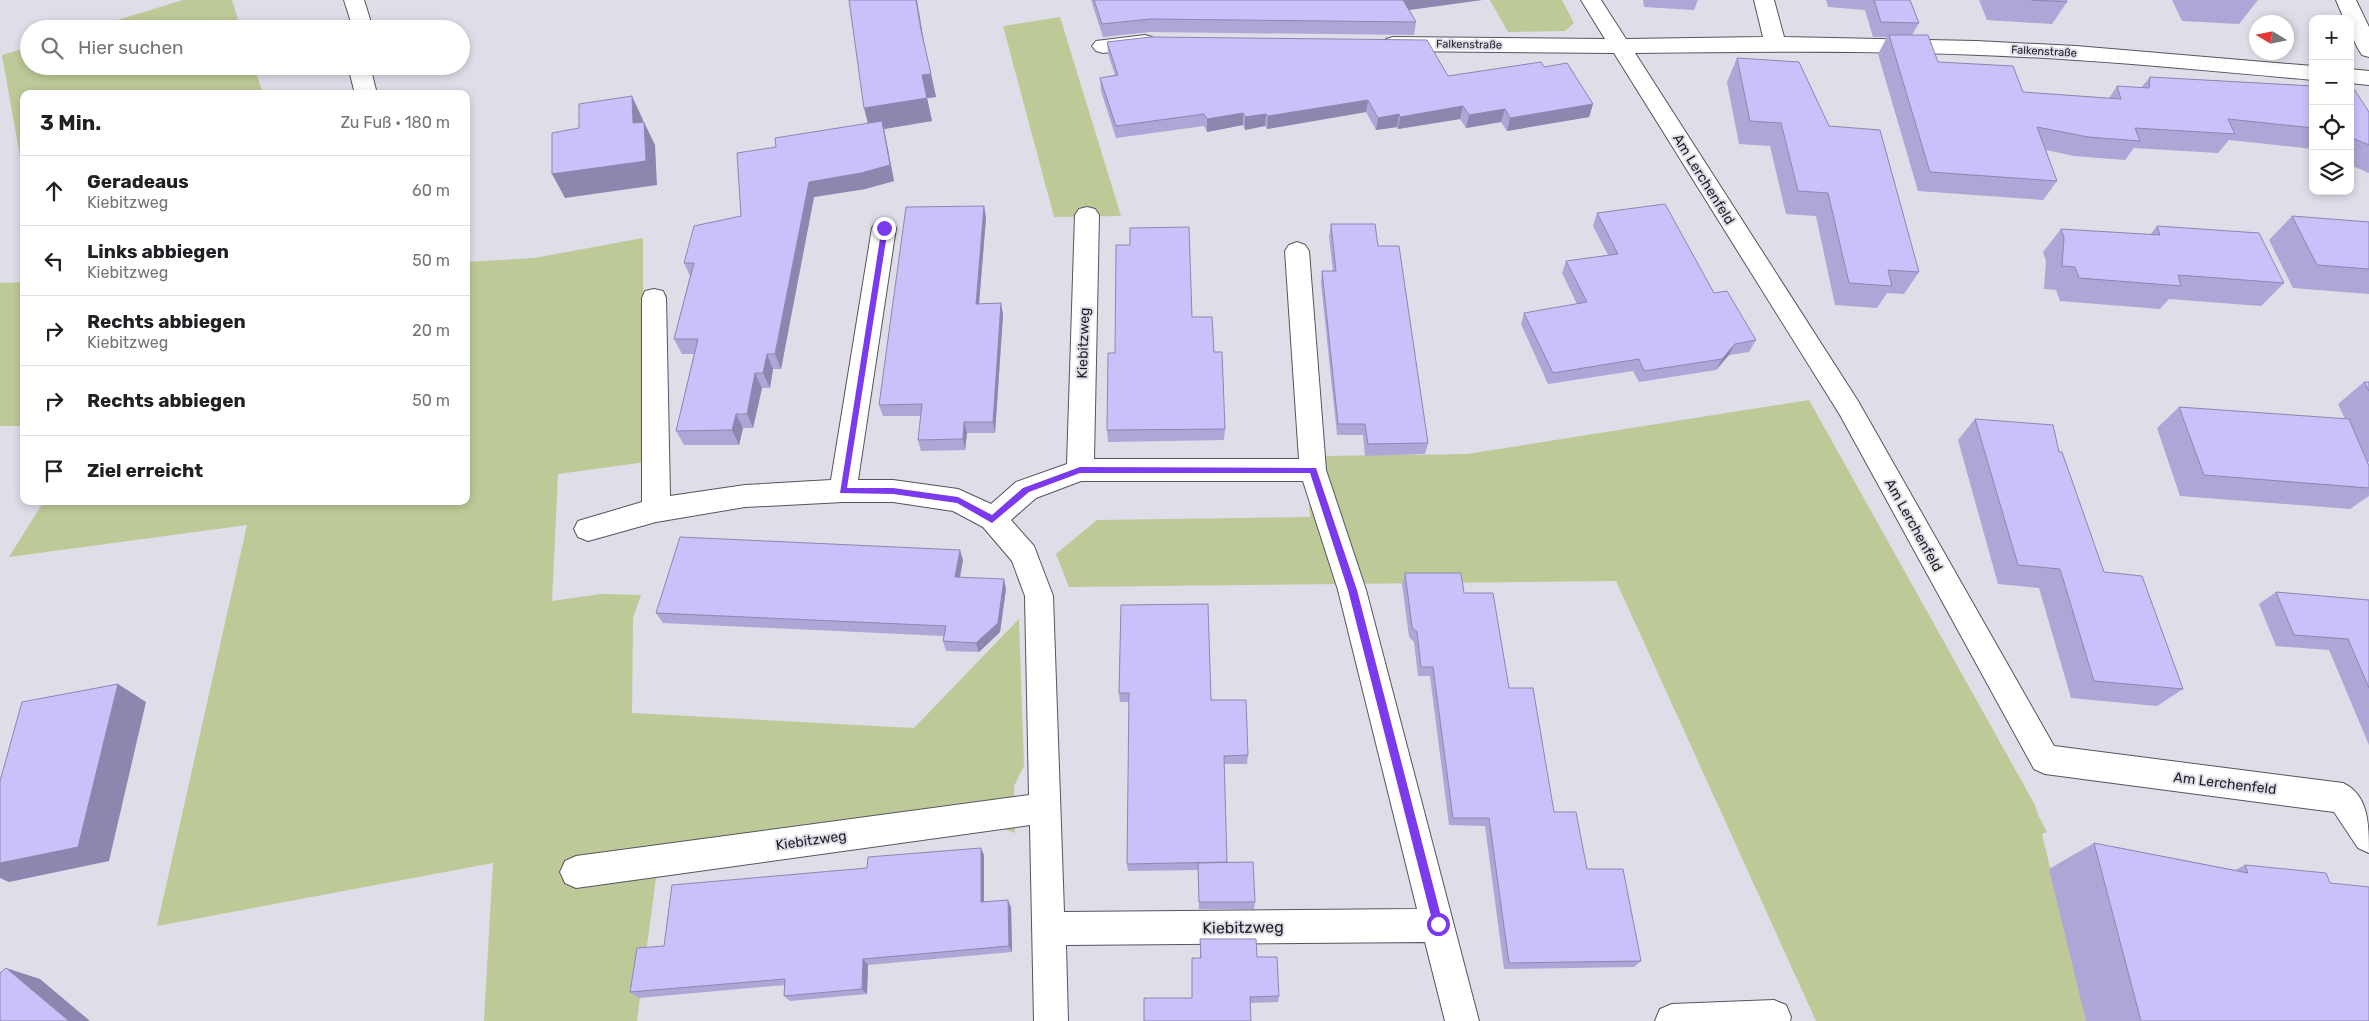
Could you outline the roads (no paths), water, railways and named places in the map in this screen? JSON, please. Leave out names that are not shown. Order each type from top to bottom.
[{"type":"street","points":[[354,0],[360,20]]},
{"type":"street","name":"Am Lerchenfeld","points":[[1590,0],[1849,408],[2045,759],[2343,798],[2369,837]]},
{"type":"street","points":[[1764,0],[1775,44]]},
{"type":"street","points":[[2346,0],[2369,50]]},
{"type":"street","points":[[1104,46],[1160,41]]},
{"type":"street","name":"Falkenstraße","points":[[1370,44],[1620,46],[1775,44],[1958,48],[2076,53],[2309,73]]},
{"type":"street","points":[[361,75],[365,90]]},
{"type":"street","points":[[2354,76],[2369,78]]},
{"type":"street","name":"Kiebitzweg","points":[[1080,470],[1087,215]]},
{"type":"street","points":[[843,491],[884,228]]},
{"type":"street","points":[[1297,250],[1313,470],[1352,590],[1462,1021]]},
{"type":"street","points":[[654,298],[656,510]]},
{"type":"street","points":[[992,520],[1026,490],[1080,470],[1313,470]]},
{"type":"street","points":[[588,529],[656,510],[745,496],[843,491],[893,491],[958,500],[992,520],[1024,555],[1039,596],[1051,1021]]},
{"type":"street","name":"Kiebitzweg","points":[[576,872],[1046,808]]},
{"type":"street","name":"Kiebitzweg","points":[[1048,929],[1438,924]]},
{"type":"street","points":[[1672,1021],[1774,1018]]}]
